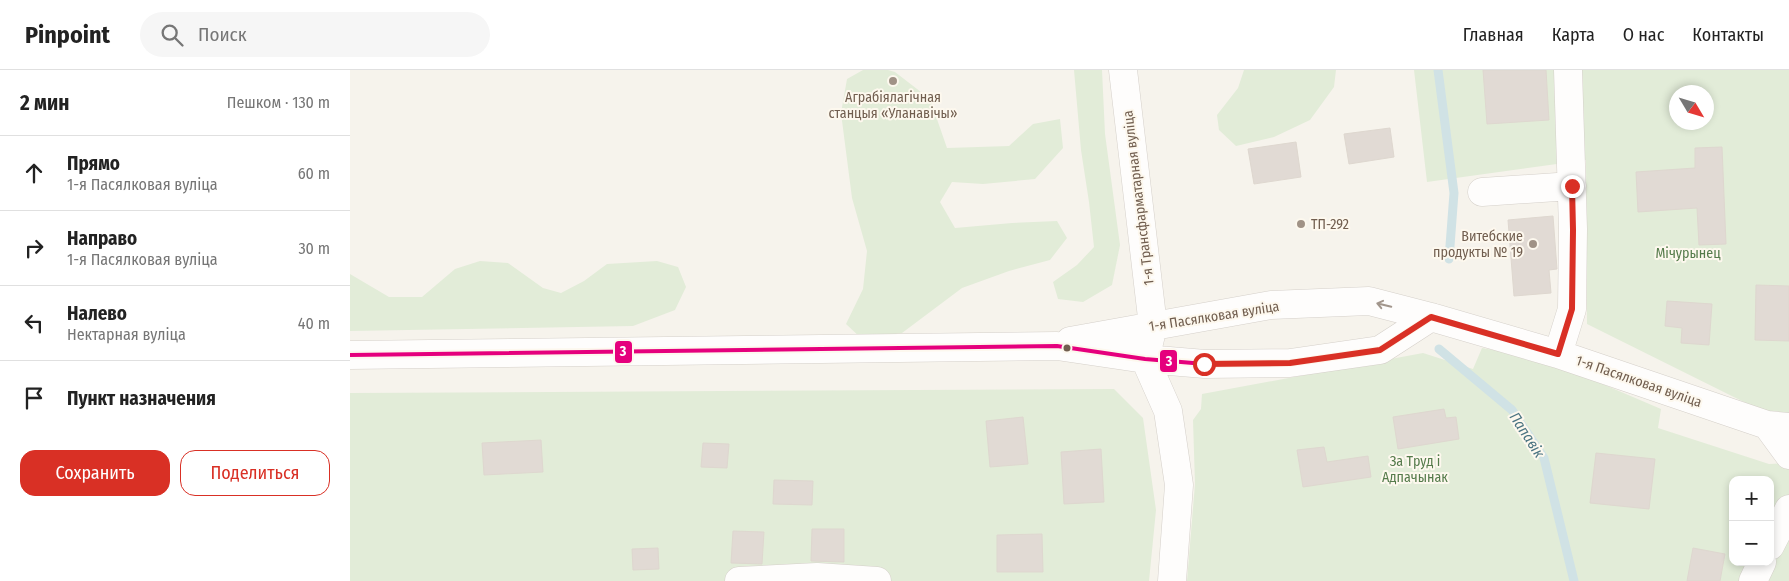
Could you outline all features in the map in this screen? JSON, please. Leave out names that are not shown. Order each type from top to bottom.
[{"type":"street","name":"1-я Трансфарматарная вуліца","points":[[1123,70],[1153,326]]},
{"type":"street","points":[[1558,354],[1572,309],[1573,230],[1568,70]]},
{"type":"street","points":[[1482,192],[1572,186]]},
{"type":"street","name":"1-я Пасялковая вуліца","points":[[1057,346],[1076,339],[1271,305],[1369,302],[1431,317],[1558,354],[1778,426]]},
{"type":"street","points":[[350,354],[1057,346],[1145,359],[1204,364],[1290,363],[1380,350],[1431,317]]},
{"type":"street","points":[[1153,326],[1145,359],[1168,411],[1179,485],[1172,581]]},
{"type":"street","points":[[1778,426],[1789,455]]},
{"type":"street","points":[[1774,538],[1789,509]]},
{"type":"street","points":[[1753,581],[1760,566]]},
{"type":"street","points":[[739,581],[817,577],[877,581]]},
{"type":"green space","points":[[863,70],[888,70],[895,72],[930,99],[947,148],[1009,146],[1033,124],[1060,119],[1063,148],[1035,179],[983,184],[952,182],[940,202],[955,228],[1057,221],[1067,238],[1050,260],[1009,271],[962,288],[902,333],[862,339],[846,324],[863,289],[867,251],[852,198],[841,113],[847,79]]},
{"type":"green space","points":[[1074,70],[1102,70],[1105,134],[1120,245],[1112,285],[1083,302],[1058,299],[1053,282],[1077,265],[1094,247],[1081,150]]},
{"type":"green space","points":[[1244,70],[1336,70],[1334,87],[1310,120],[1274,137],[1236,146],[1219,130],[1217,115],[1238,88]]},
{"type":"green space","name":"Мічурынец","points":[[1414,70],[1789,70],[1789,413],[1768,414],[1587,324],[1586,160],[1427,182]]},
{"type":"green space","points":[[480,261],[508,263],[543,288],[561,293],[584,281],[607,264],[657,261],[678,267],[686,287],[675,310],[633,326],[350,331],[350,274],[389,297],[422,297],[455,269]]},
{"type":"green space","name":"За Труд і Адпачынак","points":[[1482,348],[1544,359],[1661,409],[1658,428],[1769,464],[1789,463],[1789,581],[1187,581],[1195,484],[1193,420],[1201,409],[1202,394],[1423,353],[1473,369]]},
{"type":"green space","points":[[1114,389],[1143,418],[1156,510],[1149,581],[350,581],[350,393]]},
{"type":"building","points":[[1483,70],[1546,70],[1549,120],[1487,124]]},
{"type":"building","points":[[1390,128],[1394,157],[1349,164],[1344,134]]},
{"type":"building","points":[[1296,142],[1301,177],[1254,184],[1248,149]]},
{"type":"building","points":[[1722,147],[1726,244],[1699,245],[1697,208],[1638,212],[1636,172],[1695,168],[1695,148]]},
{"type":"building","name":"Витебские продукты № 19","points":[[1553,216],[1557,269],[1549,270],[1551,293],[1514,296],[1508,220]]},
{"type":"building","points":[[1756,285],[1789,286],[1789,341],[1755,340]]},
{"type":"building","points":[[1667,301],[1712,304],[1709,345],[1681,343],[1682,328],[1665,326]]},
{"type":"building","points":[[1444,409],[1446,418],[1456,417],[1459,439],[1398,449],[1393,417]]},
{"type":"building","points":[[1023,417],[1028,464],[990,467],[986,421]]},
{"type":"building","points":[[541,440],[543,472],[484,475],[482,443]]},
{"type":"building","points":[[703,443],[729,444],[727,468],[701,467]]},
{"type":"building","points":[[1324,447],[1327,462],[1368,456],[1371,477],[1303,487],[1297,450]]},
{"type":"building","points":[[1101,449],[1104,502],[1064,504],[1061,452]]},
{"type":"building","points":[[1596,453],[1655,459],[1649,509],[1590,503]]},
{"type":"building","points":[[774,480],[813,481],[812,505],[773,504]]},
{"type":"building","points":[[812,529],[844,529],[844,562],[811,561]]},
{"type":"building","points":[[733,531],[764,532],[762,564],[731,563]]},
{"type":"building","points":[[1042,534],[1043,572],[997,572],[997,535]]},
{"type":"building","points":[[658,548],[659,569],[633,570],[632,549]]},
{"type":"building","points":[[1693,548],[1725,554],[1720,581],[1687,581]]},
{"type":"waterway","points":[[1438,70],[1454,193],[1449,259]]},
{"type":"waterway","name":"Папавік","points":[[1439,349],[1512,410],[1544,458],[1574,581]]},
{"type":"transit line","name":"3","points":[[350,355],[1057,346],[1145,359],[1205,364],[1290,363],[1380,350],[1431,317]]},
{"type":"place","name":"Аграбіялагічная станцыя «Уланавічы»","points":[[893,81]]},
{"type":"place","name":"ТП-292","points":[[1301,224]]},
{"type":"place","name":"Витебские продукты № 19","points":[[1533,244]]},
{"type":"route","points":[[1204,364],[1290,363],[1380,350],[1431,317],[1558,354],[1572,309],[1572,186]]}]
